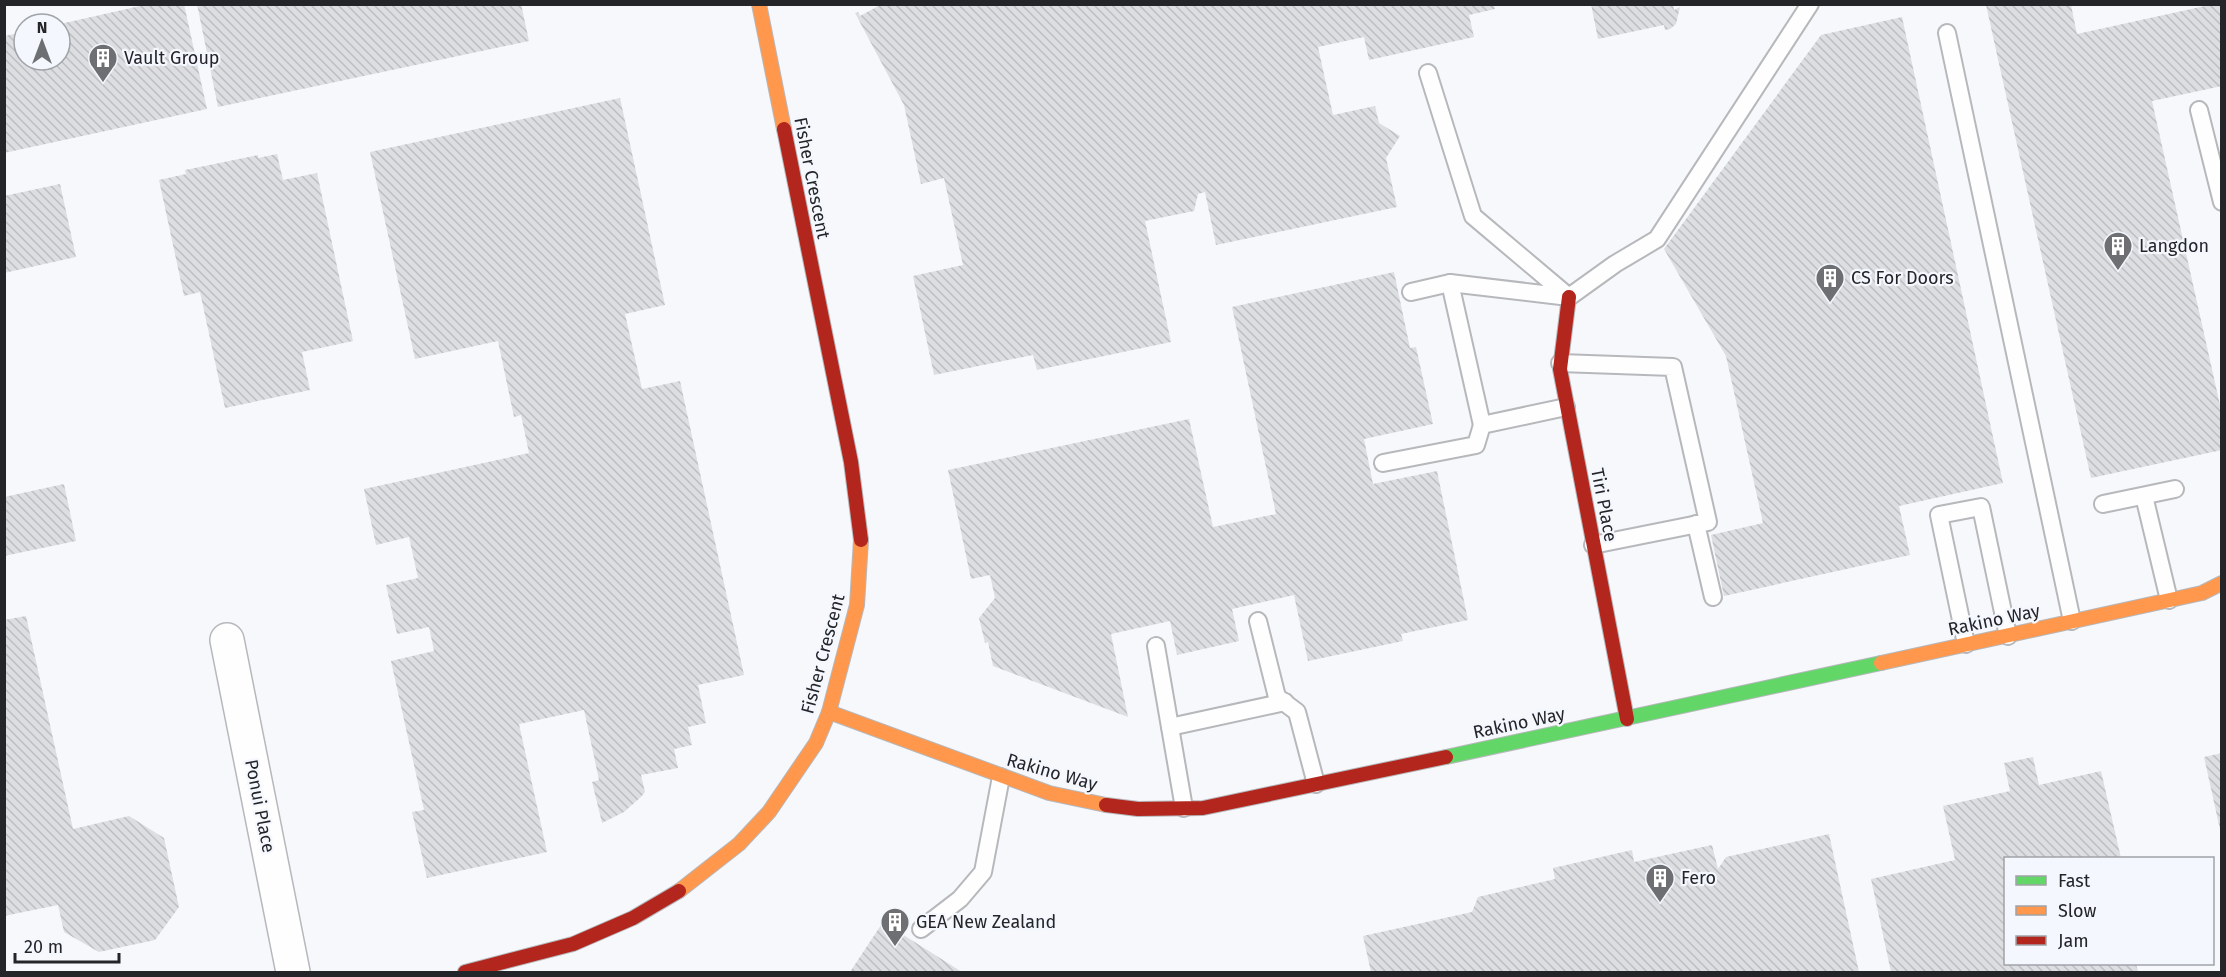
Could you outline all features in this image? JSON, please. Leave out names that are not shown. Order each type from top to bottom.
[{"type":"street","name":"Fisher Crescent","points":[[465,972],[573,944],[633,918],[672,897],[739,844],[769,812],[816,743],[829,712],[857,605],[861,543],[858,507],[851,462],[759,4]]},
{"type":"street","name":"Tiri Place","points":[[1569,297],[1560,363],[1566,407],[1627,719]]},
{"type":"street","name":"Rakino Way","points":[[829,712],[1049,794],[1094,804],[1138,809],[1203,808],[1627,719],[2202,593],[2222,582]]},
{"type":"street","name":"Ponui Place","points":[[227,640],[293,972]]},
{"type":"lane","points":[[1411,292],[1450,283],[1569,297],[1616,264],[1657,240],[1810,4]]},
{"type":"lane","points":[[1947,33],[2072,621]]},
{"type":"lane","points":[[1428,73],[1473,216],[1569,297]]},
{"type":"lane","points":[[2199,110],[2222,202]]},
{"type":"lane","points":[[1383,464],[1476,445],[1482,425],[1450,283]]},
{"type":"lane","points":[[1560,363],[1673,367],[1708,522],[1593,545]]},
{"type":"lane","points":[[1482,425],[1566,407]]},
{"type":"lane","points":[[2103,504],[2175,489]]},
{"type":"lane","points":[[2144,496],[2169,600]]},
{"type":"lane","points":[[1966,644],[1939,515],[1970,509],[1981,507],[2008,636]]},
{"type":"lane","points":[[1696,524],[1713,597]]},
{"type":"lane","points":[[1258,621],[1278,697],[1297,712],[1316,784]]},
{"type":"lane","points":[[1156,646],[1184,808]]},
{"type":"lane","points":[[1170,727],[1285,702]]},
{"type":"lane","points":[[921,929],[960,899],[982,872],[1001,777]]},
{"type":"building","name":"Vault Group","points":[[149,4],[184,4],[207,109],[4,153],[4,36],[12,34],[12,72],[72,72],[72,21]]},
{"type":"building","points":[[197,4],[521,4],[529,41],[218,107]]},
{"type":"building","points":[[882,4],[1494,4],[1495,9],[1469,15],[1474,37],[1369,60],[1364,37],[1318,47],[1333,115],[1375,106],[1379,123],[1400,136],[1386,158],[1397,207],[1216,245],[1205,192],[1198,194],[1194,211],[1145,221],[1171,342],[1037,370],[1033,355],[934,375],[913,276],[963,265],[944,178],[921,184],[904,105],[855,13],[858,12],[860,16]]},
{"type":"building","points":[[1591,4],[1673,4],[1674,10],[1680,7],[1676,24],[1670,29],[1665,30],[1664,25],[1598,39]]},
{"type":"building","name":"Langdon","points":[[2222,4],[2222,86],[2152,101],[2222,414],[2222,450],[2091,478],[1986,5],[2071,5],[2077,34]]},
{"type":"building","name":"CS For Doors","points":[[1902,17],[2003,483],[1899,506],[1910,555],[1724,596],[1711,535],[1763,523],[1726,356],[1664,249],[1821,35]]},
{"type":"building","points":[[620,98],[665,305],[625,314],[642,389],[680,381],[744,675],[698,685],[706,723],[688,727],[692,745],[674,749],[678,768],[641,775],[645,792],[641,797],[624,812],[602,823],[592,782],[599,780],[584,710],[519,724],[547,852],[427,878],[412,812],[424,810],[391,661],[434,651],[429,627],[397,634],[386,585],[418,578],[409,537],[376,545],[364,489],[529,453],[521,415],[514,417],[498,341],[415,359],[370,152]]},
{"type":"building","points":[[277,154],[283,180],[317,173],[353,341],[302,352],[310,390],[225,408],[200,292],[184,296],[159,180],[186,174],[185,170],[258,155],[258,158]]},
{"type":"building","points":[[60,184],[76,257],[4,273],[4,196]]},
{"type":"building","points":[[1394,272],[1410,348],[1416,347],[1433,424],[1364,439],[1373,484],[1437,471],[1468,620],[1401,634],[1403,641],[1308,661],[1294,595],[1232,609],[1239,641],[1177,655],[1170,621],[1111,634],[1128,717],[993,666],[988,642],[985,643],[979,618],[995,598],[990,575],[971,579],[948,470],[1189,419],[1213,527],[1276,514],[1232,307]]},
{"type":"building","points":[[64,484],[76,541],[4,556],[4,497]]},
{"type":"building","points":[[26,616],[73,829],[129,816],[164,838],[179,907],[155,940],[99,952],[64,932],[58,905],[4,916],[4,620]]},
{"type":"building","points":[[2222,753],[2222,834],[2221,834],[2204,757]]},
{"type":"building","points":[[2033,757],[2039,785],[2101,771],[2121,857],[2004,857],[2004,965],[2136,965],[2138,971],[1891,972],[1871,879],[1955,860],[1943,806],[2010,791],[2004,763]]},
{"type":"building","name":"Fero","points":[[1829,834],[1859,972],[1371,972],[1363,936],[1472,912],[1478,897],[1555,879],[1553,868],[1632,850],[1634,862],[1712,845],[1718,869],[1726,857]]},
{"type":"building","name":"GEA New Zealand","points":[[883,922],[962,972],[850,972]]},
{"type":"traffic: fast","points":[[1446,757],[1881,663]]},
{"type":"traffic: slow","points":[[759,4],[784,129]]},
{"type":"traffic: slow","points":[[679,891],[739,844],[769,812],[816,743],[829,712],[857,605],[861,540]]},
{"type":"traffic: slow","points":[[1881,663],[2202,593],[2222,583]]},
{"type":"traffic: slow","points":[[829,712],[1049,793],[1106,805]]},
{"type":"traffic: jam","points":[[784,129],[851,462],[861,540]]},
{"type":"traffic: jam","points":[[1569,297],[1560,369],[1627,719]]},
{"type":"traffic: jam","points":[[1106,805],[1138,809],[1203,808],[1446,757]]},
{"type":"traffic: jam","points":[[465,972],[573,944],[633,918],[679,891]]},
{"type":"place","name":"Vault Group","points":[[103,84]]},
{"type":"place","name":"Langdon","points":[[2118,272]]},
{"type":"place","name":"CS For Doors","points":[[1830,304]]},
{"type":"place","name":"Fero","points":[[1660,904]]},
{"type":"place","name":"GEA New Zealand","points":[[895,948]]}]
